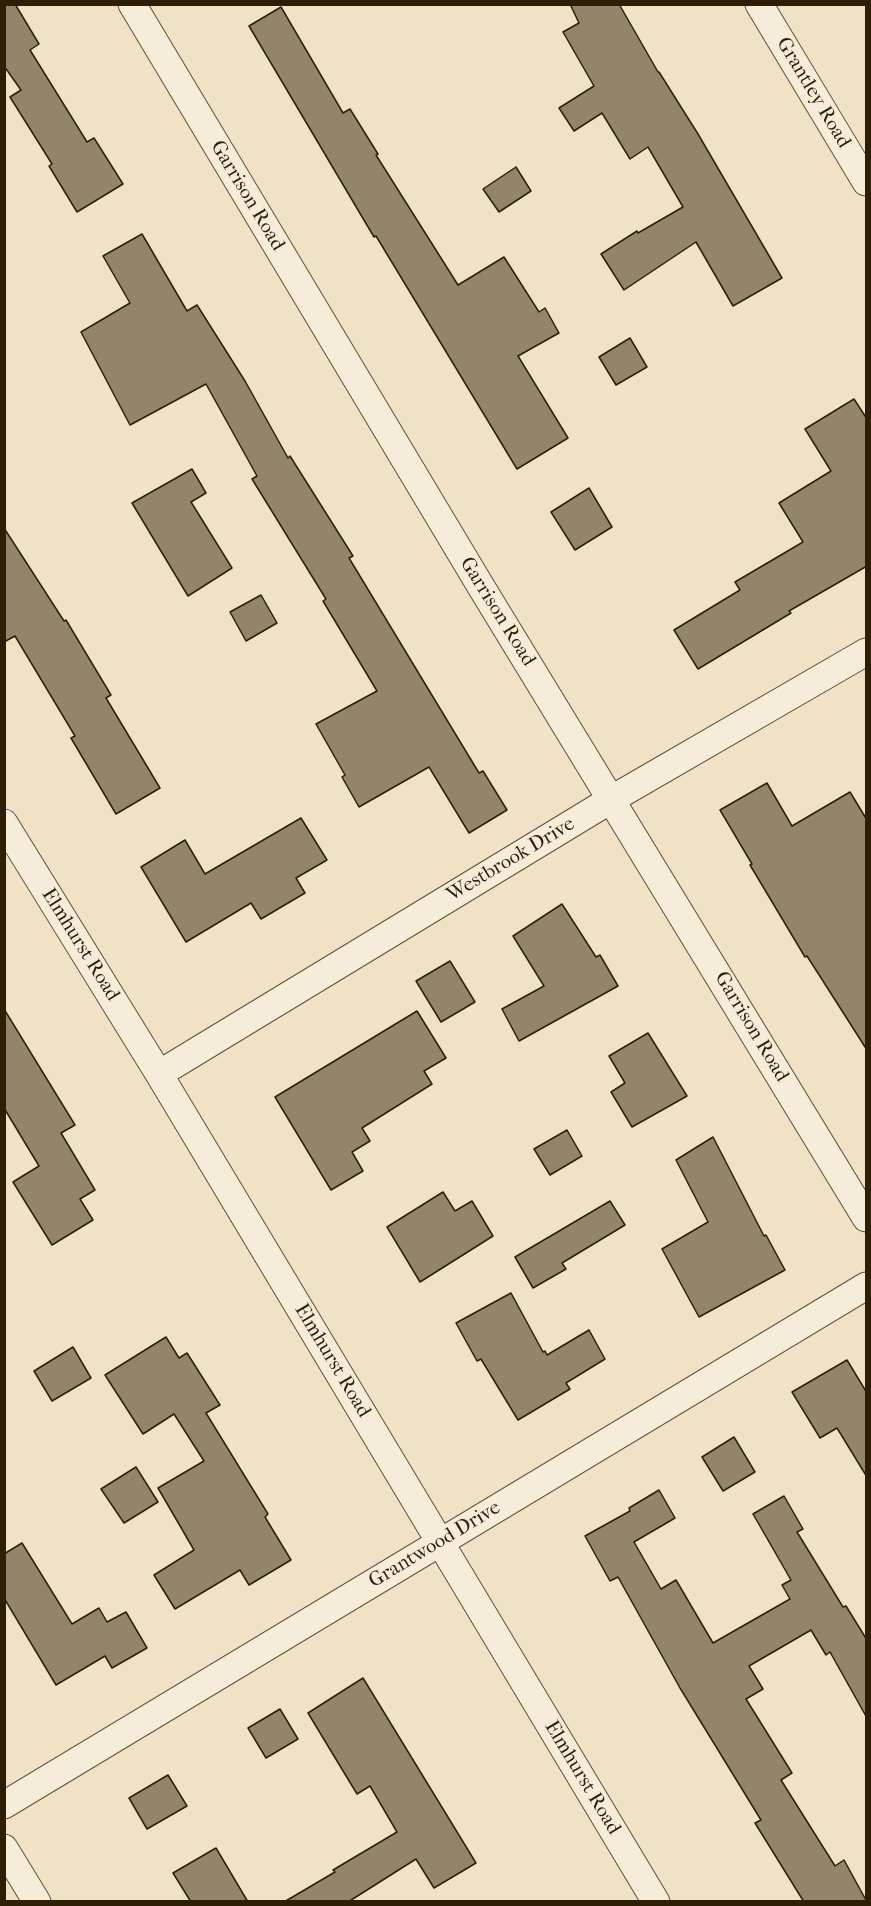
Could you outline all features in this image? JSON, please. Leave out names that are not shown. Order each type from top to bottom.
[{"type":"street","name":"Garrison Road","points":[[132,4],[480,585],[867,1218]]},
{"type":"street","name":"Grantley Road","points":[[759,4],[867,182]]},
{"type":"street","name":"Westbrook Drive","points":[[159,1074],[612,799],[867,652]]},
{"type":"street","name":"Elmhurst Road","points":[[4,823],[159,1074],[656,1902]]},
{"type":"street","name":"Grantwood Drive","points":[[4,1805],[867,1286]]},
{"type":"street","points":[[4,1848],[37,1902]]},
{"type":"building","points":[[4,4],[15,4],[39,44],[30,50],[87,142],[94,138],[123,184],[77,212],[49,166],[52,164],[10,97],[21,90],[4,66]]},
{"type":"building","points":[[570,4],[619,4],[782,278],[733,306],[696,242],[624,290],[601,254],[637,231],[638,233],[683,207],[648,147],[630,159],[602,113],[574,131],[559,108],[594,86],[563,32],[579,23]]},
{"type":"building","points":[[281,7],[343,113],[350,109],[378,154],[376,155],[458,285],[504,257],[539,312],[545,308],[559,333],[518,356],[568,438],[517,469],[376,236],[374,237],[249,26]]},
{"type":"building","points":[[516,167],[531,191],[499,212],[483,189]]},
{"type":"building","points":[[142,234],[187,311],[197,305],[245,381],[288,458],[290,456],[353,556],[349,558],[479,773],[483,771],[507,810],[469,833],[429,767],[359,807],[342,777],[345,775],[316,724],[377,691],[323,601],[326,599],[252,479],[257,476],[206,384],[130,425],[81,332],[130,303],[103,256]]},
{"type":"building","points":[[630,338],[647,367],[616,385],[599,357]]},
{"type":"building","points":[[854,399],[867,419],[867,566],[789,611],[791,613],[698,669],[674,630],[740,590],[735,582],[803,542],[779,503],[831,471],[805,429]]},
{"type":"building","points":[[192,469],[206,493],[191,502],[232,568],[188,596],[132,503]]},
{"type":"building","points":[[589,488],[612,527],[575,550],[551,512]]},
{"type":"building","points":[[4,528],[64,621],[66,620],[111,695],[106,698],[160,788],[116,814],[71,738],[75,736],[15,636],[4,642]]},
{"type":"building","points":[[261,595],[277,623],[246,641],[230,612]]},
{"type":"building","points":[[767,783],[792,826],[850,792],[867,820],[867,1050],[807,956],[805,957],[720,810]]},
{"type":"building","points":[[301,818],[327,860],[296,878],[305,893],[261,919],[251,903],[186,942],[141,867],[185,840],[205,874]]},
{"type":"building","points":[[562,904],[596,957],[600,955],[618,986],[519,1041],[502,1009],[544,986],[513,936]]},
{"type":"building","points":[[450,961],[475,1002],[441,1022],[416,981]]},
{"type":"building","points":[[4,1009],[75,1125],[61,1133],[95,1190],[80,1199],[93,1220],[52,1245],[13,1182],[39,1166],[4,1108]]},
{"type":"building","points":[[417,1011],[446,1058],[424,1071],[432,1084],[362,1128],[370,1141],[352,1152],[363,1171],[331,1190],[275,1097]]},
{"type":"building","points":[[648,1033],[687,1096],[632,1127],[611,1092],[625,1083],[609,1056]]},
{"type":"building","points":[[567,1130],[582,1156],[550,1175],[534,1149]]},
{"type":"building","points":[[713,1137],[764,1236],[766,1235],[785,1270],[699,1317],[662,1249],[708,1222],[676,1160]]},
{"type":"building","points":[[443,1192],[455,1211],[472,1201],[493,1236],[420,1282],[387,1227]]},
{"type":"building","points":[[610,1201],[625,1225],[562,1263],[566,1269],[533,1288],[515,1257]]},
{"type":"building","points":[[511,1293],[543,1352],[545,1351],[547,1355],[589,1330],[605,1359],[566,1383],[570,1389],[518,1420],[481,1359],[477,1361],[456,1323]]},
{"type":"building","points":[[166,1337],[179,1358],[187,1353],[220,1405],[206,1413],[268,1514],[265,1517],[291,1560],[249,1585],[240,1570],[175,1609],[154,1575],[194,1550],[158,1488],[204,1461],[174,1414],[143,1434],[105,1375]]},
{"type":"building","points":[[73,1347],[91,1378],[52,1401],[34,1371]]},
{"type":"building","points":[[847,1360],[867,1393],[867,1477],[837,1428],[820,1438],[792,1392]]},
{"type":"building","points":[[734,1437],[755,1472],[723,1491],[702,1457]]},
{"type":"building","points":[[136,1467],[158,1502],[124,1523],[101,1489]]},
{"type":"building","points":[[659,1490],[675,1518],[634,1542],[661,1589],[676,1580],[713,1643],[790,1599],[782,1585],[791,1580],[753,1514],[784,1496],[803,1529],[797,1532],[843,1607],[846,1606],[867,1640],[867,1718],[830,1652],[826,1655],[811,1630],[749,1666],[763,1689],[746,1699],[792,1773],[781,1780],[835,1866],[844,1860],[867,1902],[804,1902],[755,1823],[761,1820],[680,1688],[618,1577],[610,1581],[585,1536],[630,1511],[629,1508]]},
{"type":"building","points":[[22,1543],[72,1624],[99,1608],[107,1622],[126,1612],[147,1648],[112,1668],[105,1656],[56,1685],[4,1598],[4,1554]]},
{"type":"building","points":[[363,1678],[476,1863],[434,1888],[416,1859],[348,1902],[284,1902],[397,1832],[370,1786],[357,1794],[308,1713]]},
{"type":"building","points":[[280,1709],[298,1739],[266,1758],[248,1728]]},
{"type":"building","points":[[168,1775],[187,1806],[147,1829],[129,1798]]},
{"type":"building","points":[[216,1848],[248,1902],[191,1902],[173,1873]]}]
